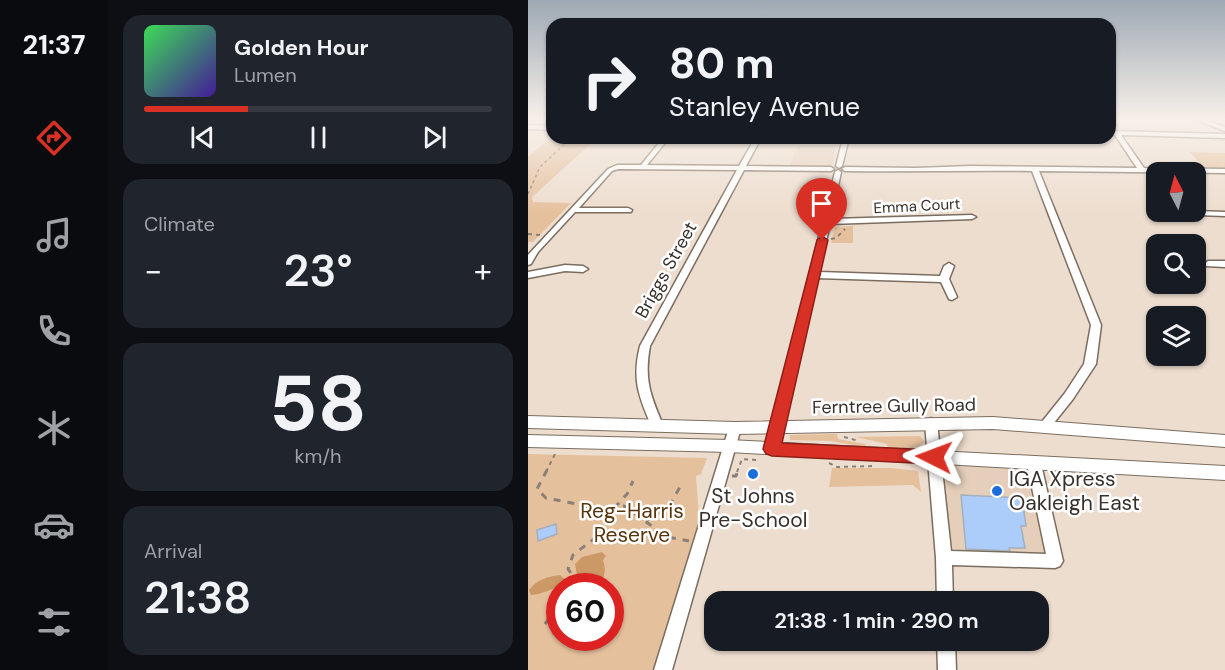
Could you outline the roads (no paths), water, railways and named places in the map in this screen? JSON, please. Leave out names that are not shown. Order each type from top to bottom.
[{"type":"main road","name":"Ferntree Gully Road","points":[[528,422],[735,428],[931,423],[1045,426],[1225,441]]},
{"type":"main road","points":[[528,441],[729,447],[768,455],[934,457],[1225,473]]},
{"type":"street","points":[[644,165],[656,150]]},
{"type":"street","name":"Briggs Street","points":[[657,425],[640,383],[640,365],[645,345],[751,150]]},
{"type":"street","points":[[768,455],[777,428],[843,150]]},
{"type":"street","points":[[1127,150],[1143,171]]},
{"type":"street","points":[[528,262],[535,251],[610,170],[617,167],[644,165],[741,168],[1225,171]]},
{"type":"street","points":[[1035,169],[1096,325],[1090,364],[1069,396],[1045,426]]},
{"type":"street","points":[[1215,171],[1225,182]]},
{"type":"street","points":[[573,210],[628,210]]},
{"type":"street","points":[[1206,213],[1225,214]]},
{"type":"street","name":"Emma Court","points":[[826,222],[972,217]]},
{"type":"street","points":[[1208,264],[1225,264]]},
{"type":"street","points":[[949,266],[944,279],[952,297]]},
{"type":"street","points":[[528,275],[565,268],[582,269]]},
{"type":"street","points":[[814,275],[944,279]]},
{"type":"street","points":[[931,423],[944,558],[945,591]]},
{"type":"street","points":[[663,670],[735,428]]},
{"type":"street","points":[[944,558],[1055,561],[1034,464]]},
{"type":"street","points":[[946,651],[947,670]]},
{"type":"place","name":"St Johns Pre-School","points":[[753,474]]},
{"type":"place","name":"IGA Xpress Oakleigh East","points":[[997,491]]},
{"type":"park label","name":"Reg-Harris Reserve","points":[[632,523]]}]
